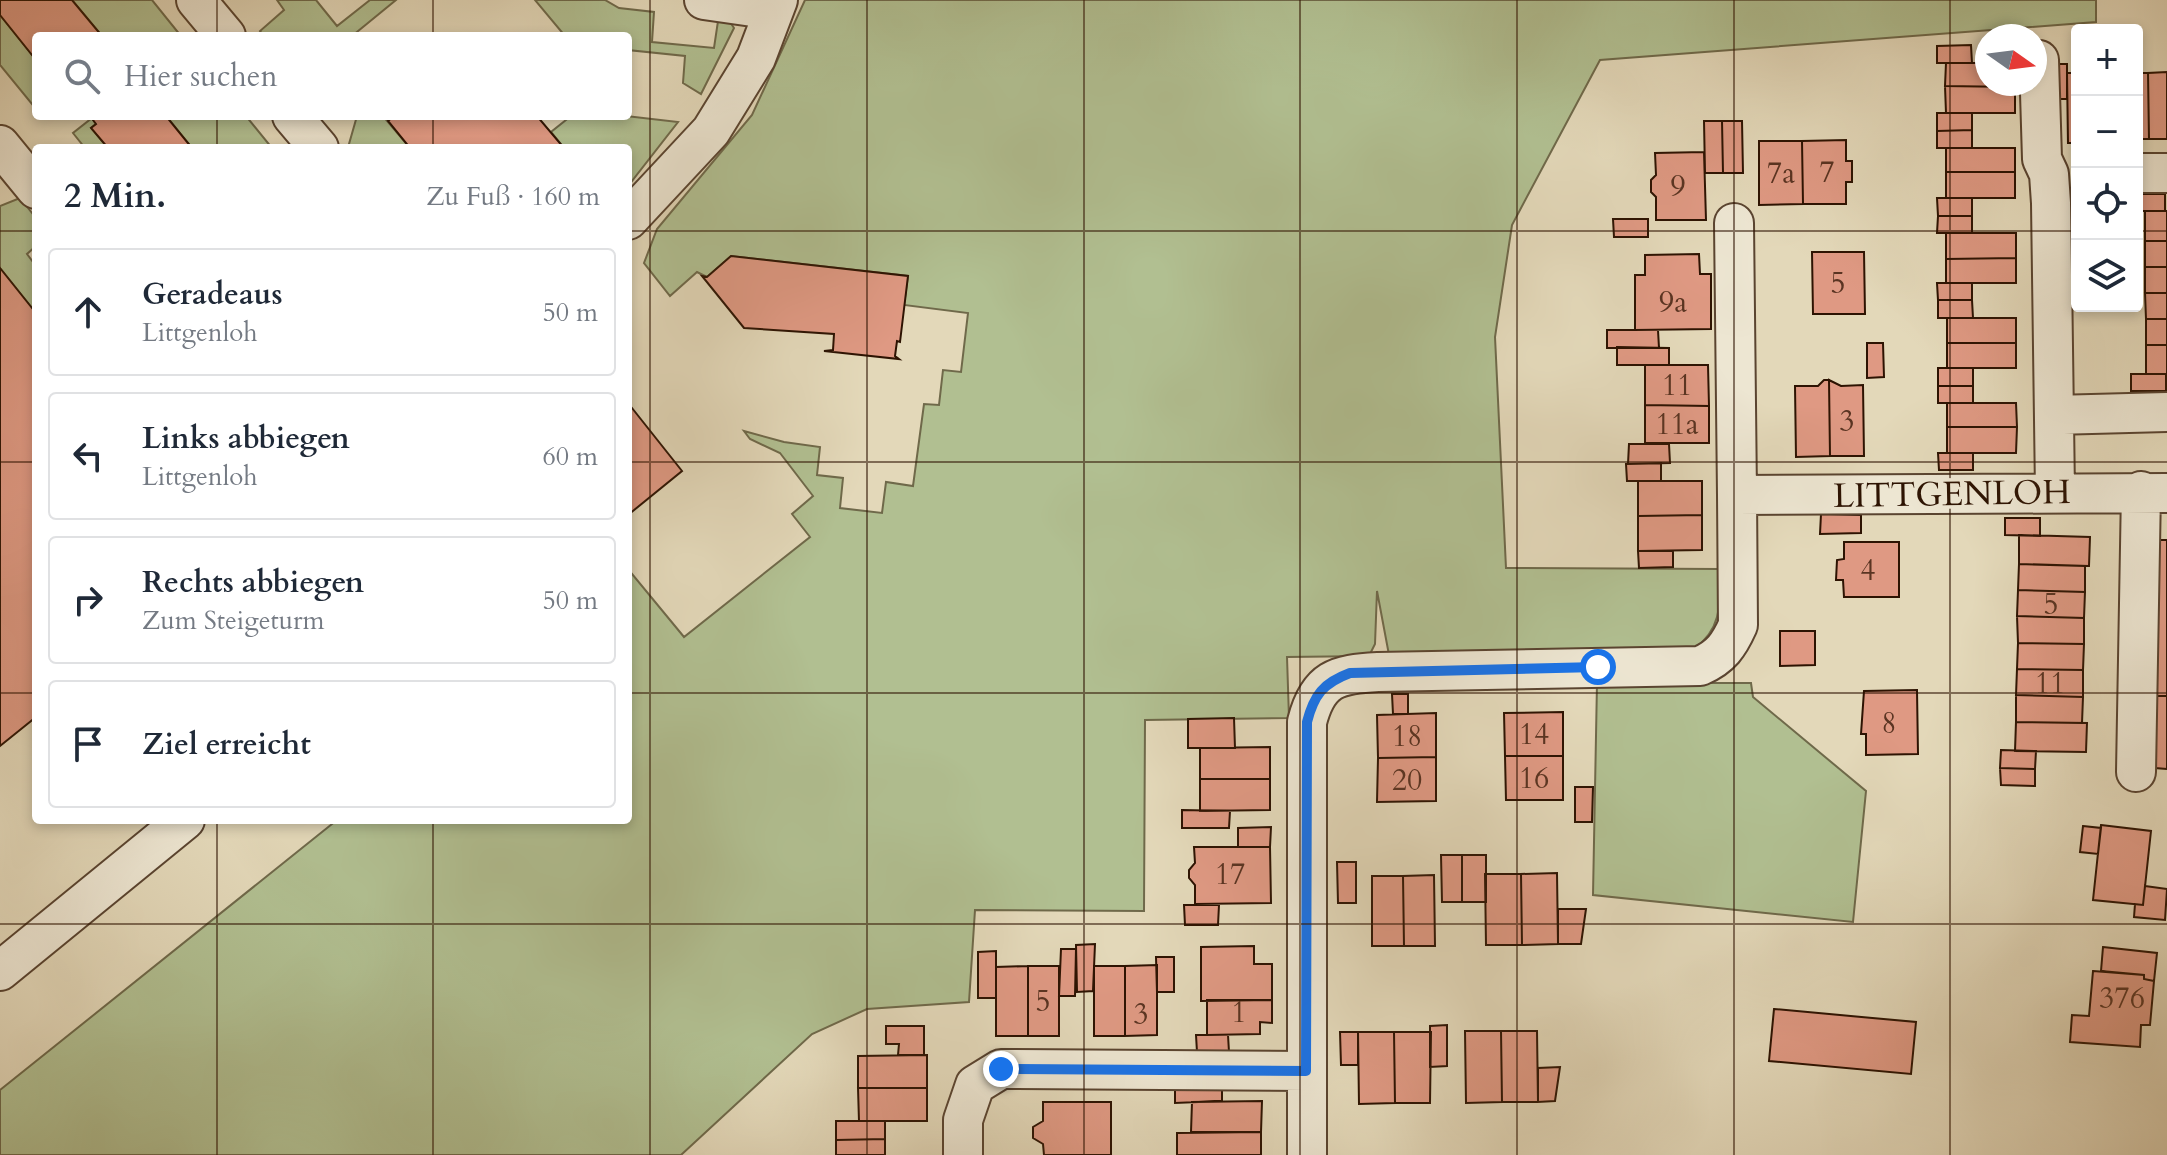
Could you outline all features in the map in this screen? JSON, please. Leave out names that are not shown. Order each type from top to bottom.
[{"type":"street","points":[[196,0],[223,32]]},
{"type":"street","points":[[632,216],[711,131],[756,58],[776,5],[704,0]]},
{"type":"street","points":[[2040,96],[2042,159],[2063,174],[2054,415],[2055,492]]},
{"type":"street","points":[[295,120],[316,144]]},
{"type":"street","points":[[0,145],[32,184]]},
{"type":"street","points":[[2143,173],[2167,173]]},
{"type":"street","points":[[1307,1155],[1307,722],[1313,699],[1329,681],[1350,673],[1700,666],[1716,659],[1730,644],[1738,625],[1734,223]]},
{"type":"street","points":[[2054,415],[2167,412]]},
{"type":"street","points":[[2136,772],[2154,492]]},
{"type":"street","name":"LITTGENLOH","points":[[1737,495],[2154,492]]},
{"type":"street","points":[[0,971],[180,824]]},
{"type":"street","points":[[963,1155],[963,1120],[975,1085],[1001,1069],[1306,1071]]},
{"type":"green space","points":[[72,0],[152,0],[178,32],[99,32]]},
{"type":"green space","points":[[277,0],[316,0],[337,26],[370,0],[396,0],[357,32],[261,32],[284,10]]},
{"type":"green space","points":[[535,0],[605,0],[619,8],[654,12],[652,42],[714,48],[718,21],[730,22],[734,28],[701,94],[683,83],[685,56],[632,50],[632,32],[562,32]]},
{"type":"green space","points":[[805,0],[2096,0],[2096,22],[2047,26],[1975,24],[1975,31],[1600,60],[1512,225],[1495,337],[1506,568],[1720,569],[1718,614],[1710,632],[1694,649],[1389,655],[1377,591],[1375,644],[1369,656],[1287,657],[1289,718],[1145,720],[1144,911],[975,910],[969,1002],[867,1009],[812,1034],[681,1155],[0,1155],[0,1090],[332,824],[632,824],[632,574],[684,637],[810,537],[792,514],[813,496],[780,453],[750,439],[744,431],[784,442],[820,447],[817,475],[843,478],[840,508],[882,513],[886,482],[913,486],[924,404],[939,405],[943,370],[961,372],[968,313],[904,305],[908,276],[731,256],[707,277],[697,272],[670,296],[644,263],[657,229],[752,115]]},
{"type":"green space","points":[[0,15],[32,55],[32,104],[0,65]]},
{"type":"green space","points":[[632,117],[678,122],[632,181],[632,144],[561,144],[551,132],[566,120],[632,120]]},
{"type":"green space","points":[[93,120],[96,124],[91,128],[105,144],[82,144],[73,133]]},
{"type":"green space","points":[[169,120],[249,120],[269,144],[189,144]]},
{"type":"green space","points":[[356,120],[386,120],[407,144],[349,144]]},
{"type":"green space","points":[[20,198],[32,213],[32,250],[27,254],[32,261],[32,308],[0,268],[0,206]]},
{"type":"green space","points":[[1597,683],[1751,683],[1753,697],[1866,791],[1853,922],[1593,895]]},
{"type":"building","points":[[0,0],[72,0],[99,32],[32,32],[32,55],[0,15]]},
{"type":"building","points":[[1971,45],[1972,63],[1937,63],[1937,46]]},
{"type":"building","points":[[1946,63],[1975,63],[1975,86],[1945,86]]},
{"type":"building","points":[[2050,64],[2067,64],[2067,99],[2050,99]]},
{"type":"building","points":[[2167,72],[2167,139],[2149,139],[2148,73]]},
{"type":"building","points":[[2067,73],[2071,73],[2071,143],[2068,143]]},
{"type":"building","points":[[2143,73],[2148,73],[2149,139],[2143,139]]},
{"type":"building","points":[[1945,86],[1975,86],[1975,96],[2015,96],[2015,113],[1946,113]]},
{"type":"building","points":[[1937,113],[1972,113],[1972,130],[1937,131]]},
{"type":"building","points":[[93,120],[169,120],[189,144],[105,144],[91,128],[96,124]]},
{"type":"building","points":[[540,120],[561,144],[407,144],[388,121]]},
{"type":"building","points":[[1704,121],[1722,121],[1723,173],[1705,173]]},
{"type":"building","points":[[1722,121],[1742,121],[1743,173],[1723,173]]},
{"type":"building","points":[[1972,130],[1972,148],[1937,148],[1937,131]]},
{"type":"building","points":[[1846,140],[1846,161],[1852,161],[1852,182],[1846,182],[1846,204],[1803,204],[1802,141]]},
{"type":"building","points":[[1759,141],[1802,141],[1803,204],[1759,205]]},
{"type":"building","points":[[1946,148],[2015,148],[2015,172],[1946,172]]},
{"type":"building","points":[[1704,152],[1706,220],[1656,220],[1656,197],[1651,192],[1651,180],[1656,175],[1655,153]]},
{"type":"building","points":[[1946,172],[2015,172],[2015,198],[1946,198]]},
{"type":"building","points":[[2143,194],[2165,194],[2165,211],[2143,211]]},
{"type":"building","points":[[1937,198],[1972,198],[1972,216],[1938,216]]},
{"type":"building","points":[[2145,211],[2167,211],[2167,241],[2145,241]]},
{"type":"building","points":[[1938,216],[1972,216],[1972,233],[1937,233]]},
{"type":"building","points":[[1613,219],[1648,219],[1648,237],[1614,237]]},
{"type":"building","points":[[1946,233],[2016,233],[2016,258],[1946,259]]},
{"type":"building","points":[[2145,241],[2167,241],[2167,267],[2145,267]]},
{"type":"building","points":[[1812,252],[1864,252],[1865,314],[1813,314]]},
{"type":"building","points":[[1699,254],[1700,274],[1711,274],[1711,329],[1635,330],[1635,275],[1645,275],[1645,255]]},
{"type":"building","points":[[731,256],[908,276],[900,342],[897,341],[895,356],[899,359],[824,351],[833,350],[834,334],[744,328],[702,276],[707,277]]},
{"type":"building","points":[[2016,258],[2016,283],[1946,283],[1946,259]]},
{"type":"building","points":[[2145,267],[2167,267],[2167,293],[2145,293]]},
{"type":"building","points":[[0,268],[32,308],[32,720],[0,746]]},
{"type":"building","points":[[1937,283],[1972,283],[1972,300],[1938,300]]},
{"type":"building","points":[[2145,293],[2167,293],[2167,319],[2146,319]]},
{"type":"building","points":[[1938,300],[1972,300],[1973,318],[1938,318]]},
{"type":"building","points":[[1947,318],[2016,318],[2016,343],[1947,343]]},
{"type":"building","points":[[2146,319],[2167,319],[2167,345],[2146,345]]},
{"type":"building","points":[[1607,330],[1658,330],[1659,348],[1607,348]]},
{"type":"building","points":[[1867,343],[1883,343],[1884,377],[1867,378]]},
{"type":"building","points":[[1947,343],[2016,343],[2016,368],[1947,368]]},
{"type":"building","points":[[2146,345],[2167,345],[2167,374],[2146,374]]},
{"type":"building","points":[[1617,347],[1669,348],[1669,365],[1617,365]]},
{"type":"building","points":[[1645,365],[1708,365],[1709,406],[1645,405]]},
{"type":"building","points":[[1938,368],[1973,368],[1973,386],[1938,386]]},
{"type":"building","points":[[2131,374],[2166,374],[2166,391],[2131,391]]},
{"type":"building","points":[[1829,380],[1830,456],[1796,457],[1795,386],[1818,386]]},
{"type":"building","points":[[1829,380],[1841,386],[1863,385],[1864,456],[1830,456]]},
{"type":"building","points":[[1938,386],[1973,386],[1973,403],[1938,403]]},
{"type":"building","points":[[1947,403],[2016,403],[2017,427],[1947,427]]},
{"type":"building","points":[[1645,405],[1709,406],[1709,443],[1645,443]]},
{"type":"building","points":[[632,408],[682,471],[632,512]]},
{"type":"building","points":[[1947,427],[2017,427],[2016,453],[1947,453]]},
{"type":"building","points":[[1629,444],[1669,444],[1670,463],[1628,464]]},
{"type":"building","points":[[1938,453],[1973,453],[1973,470],[1939,470]]},
{"type":"building","points":[[1661,463],[1661,481],[1627,481],[1626,464]]},
{"type":"building","points":[[1638,481],[1702,481],[1702,515],[1638,516]]},
{"type":"building","points":[[1821,514],[1861,515],[1861,533],[1820,534]]},
{"type":"building","points":[[1702,515],[1702,550],[1638,551],[1638,516]]},
{"type":"building","points":[[2005,518],[2040,518],[2040,536],[2005,535]]},
{"type":"building","points":[[2019,535],[2090,537],[2089,566],[2019,564]]},
{"type":"building","points":[[2159,540],[2167,540],[2167,696],[2156,696]]},
{"type":"building","points":[[1844,542],[1899,542],[1899,597],[1844,597],[1843,580],[1836,580],[1837,560],[1844,559]]},
{"type":"building","points":[[1638,551],[1673,551],[1673,567],[1639,568]]},
{"type":"building","points":[[2019,564],[2085,566],[2085,592],[2018,590]]},
{"type":"building","points":[[2018,590],[2085,592],[2084,618],[2017,616]]},
{"type":"building","points":[[2017,616],[2084,618],[2084,644],[2018,643]]},
{"type":"building","points":[[1780,631],[1815,631],[1815,665],[1780,666]]},
{"type":"building","points":[[2018,643],[2084,644],[2083,670],[2017,669]]},
{"type":"building","points":[[2017,669],[2083,670],[2083,697],[2016,695]]},
{"type":"building","points":[[1917,690],[1918,754],[1866,755],[1866,734],[1861,734],[1864,691]]},
{"type":"building","points":[[1392,694],[1408,694],[1408,714],[1393,714]]},
{"type":"building","points":[[2016,695],[2083,697],[2082,723],[2016,722]]},
{"type":"building","points":[[2156,696],[2167,696],[2167,769],[2155,768]]},
{"type":"building","points":[[1563,712],[1563,756],[1505,756],[1504,713]]},
{"type":"building","points":[[1436,713],[1436,757],[1378,758],[1377,715]]},
{"type":"building","points":[[1234,718],[1235,748],[1188,748],[1188,719]]},
{"type":"building","points":[[2016,722],[2087,723],[2086,752],[2015,751]]},
{"type":"building","points":[[1270,747],[1270,779],[1200,779],[1200,748]]},
{"type":"building","points":[[2001,750],[2036,751],[2035,769],[2000,768]]},
{"type":"building","points":[[1505,756],[1563,756],[1563,800],[1506,800]]},
{"type":"building","points":[[1436,757],[1436,801],[1377,802],[1378,758]]},
{"type":"building","points":[[2000,768],[2035,769],[2035,786],[2001,785]]},
{"type":"building","points":[[1200,779],[1270,779],[1270,810],[1200,811]]},
{"type":"building","points":[[1575,787],[1593,787],[1592,822],[1575,822]]},
{"type":"building","points":[[1182,810],[1230,811],[1229,828],[1182,828]]},
{"type":"building","points":[[2101,825],[2151,831],[2143,905],[2093,900]]},
{"type":"building","points":[[2083,826],[2101,828],[2098,854],[2080,852]]},
{"type":"building","points":[[1271,827],[1270,847],[1238,847],[1238,828]]},
{"type":"building","points":[[1194,847],[1270,847],[1271,903],[1195,904],[1195,885],[1189,878],[1189,870],[1195,863]]},
{"type":"building","points":[[1441,855],[1462,855],[1462,902],[1442,902]]},
{"type":"building","points":[[1462,855],[1486,855],[1486,902],[1462,902]]},
{"type":"building","points":[[1337,862],[1356,862],[1356,903],[1338,903]]},
{"type":"building","points":[[1557,873],[1558,944],[1522,945],[1521,874]]},
{"type":"building","points":[[1485,874],[1521,874],[1522,945],[1486,945]]},
{"type":"building","points":[[1434,875],[1435,946],[1404,946],[1403,876]]},
{"type":"building","points":[[1372,876],[1403,876],[1404,946],[1372,946]]},
{"type":"building","points":[[2145,886],[2167,889],[2165,920],[2134,917],[2135,904],[2143,905]]},
{"type":"building","points":[[1184,905],[1219,905],[1218,925],[1185,925]]},
{"type":"building","points":[[1558,909],[1586,909],[1581,944],[1558,944]]},
{"type":"building","points":[[1095,944],[1093,991],[1077,992],[1076,945]]},
{"type":"building","points":[[1254,946],[1254,964],[1272,964],[1272,1000],[1201,1001],[1201,947]]},
{"type":"building","points":[[2103,947],[2157,953],[2154,981],[2144,979],[2144,975],[2101,971]]},
{"type":"building","points":[[1061,949],[1076,949],[1075,996],[1059,996]]},
{"type":"building","points":[[996,951],[996,998],[978,998],[978,952]]},
{"type":"building","points":[[1156,957],[1174,957],[1174,992],[1157,992]]},
{"type":"building","points":[[1157,965],[1157,1035],[1125,1036],[1125,966]]},
{"type":"building","points":[[1028,966],[1059,966],[1059,1036],[1028,1036]]},
{"type":"building","points":[[1028,966],[1028,1036],[996,1036],[996,967]]},
{"type":"building","points":[[1094,966],[1125,966],[1125,1036],[1094,1036]]},
{"type":"building","points":[[2093,971],[2144,975],[2144,979],[2154,981],[2150,1025],[2141,1025],[2140,1047],[2070,1042],[2072,1015],[2089,1016]]},
{"type":"building","points":[[1207,1000],[1272,1000],[1272,1023],[1260,1022],[1260,1034],[1207,1035]]},
{"type":"building","points":[[1774,1009],[1916,1022],[1911,1074],[1769,1061]]},
{"type":"building","points":[[1447,1025],[1447,1066],[1430,1067],[1430,1026]]},
{"type":"building","points":[[886,1026],[924,1026],[924,1055],[898,1055],[899,1044],[886,1044]]},
{"type":"building","points":[[1465,1031],[1501,1031],[1502,1102],[1466,1103]]},
{"type":"building","points":[[1501,1031],[1537,1031],[1538,1102],[1502,1102]]},
{"type":"building","points":[[1340,1032],[1358,1032],[1358,1065],[1341,1065]]},
{"type":"building","points":[[1358,1032],[1394,1032],[1395,1103],[1359,1104]]},
{"type":"building","points":[[1394,1032],[1431,1032],[1430,1103],[1395,1103]]},
{"type":"building","points":[[1196,1035],[1228,1035],[1229,1052],[1197,1052]]},
{"type":"building","points":[[927,1055],[927,1088],[858,1088],[858,1056]]},
{"type":"building","points":[[1560,1067],[1555,1101],[1538,1102],[1538,1068]]},
{"type":"building","points":[[1175,1084],[1222,1084],[1222,1101],[1175,1103]]},
{"type":"building","points":[[858,1088],[927,1088],[927,1121],[859,1121]]},
{"type":"building","points":[[1262,1101],[1261,1132],[1191,1132],[1192,1102]]},
{"type":"building","points":[[1043,1102],[1111,1102],[1111,1155],[1044,1155],[1043,1144],[1033,1138],[1033,1127],[1043,1121]]},
{"type":"building","points":[[836,1121],[885,1121],[885,1139],[836,1140]]},
{"type":"building","points":[[1261,1132],[1261,1155],[1177,1155],[1177,1133]]},
{"type":"building","points":[[885,1139],[885,1155],[836,1155],[836,1140]]},
{"type":"route","points":[[1001,1069],[1306,1071],[1307,722],[1313,699],[1329,681],[1350,673],[1598,667]]}]
